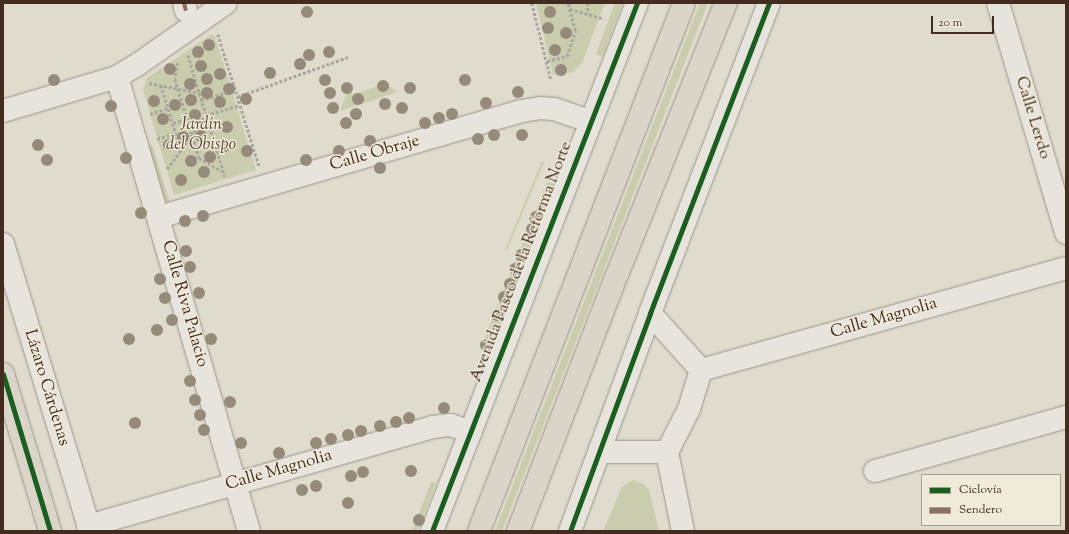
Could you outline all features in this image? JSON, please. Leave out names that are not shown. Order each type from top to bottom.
[{"type":"main road","points":[[479,531],[684,3]]},
{"type":"main road","points":[[518,531],[617,275],[726,3]]},
{"type":"main road","points":[[3,374],[50,531]]},
{"type":"street","points":[[3,111],[117,77],[137,66],[226,3]]},
{"type":"street","name":"Avenida Paseo de la Reforma Norte","points":[[432,531],[637,3]]},
{"type":"street","points":[[570,531],[650,312],[769,3]]},
{"type":"street","name":"Calle Lerdo","points":[[998,3],[1066,233]]},
{"type":"street","name":"Calle Riva Palacio","points":[[117,77],[249,531]]},
{"type":"street","name":"Calle Obraje","points":[[159,218],[522,111],[540,108],[554,109],[591,122]]},
{"type":"street","name":"Lázaro Cárdenas","points":[[3,244],[89,528]]},
{"type":"street","name":"Calle Magnolia","points":[[701,370],[1066,268]]},
{"type":"street","points":[[650,312],[701,370],[689,409],[668,452],[683,531]]},
{"type":"street","points":[[875,471],[1066,417]]},
{"type":"street","name":"Calle Magnolia","points":[[89,528],[433,427],[450,425],[471,432]]},
{"type":"street","points":[[599,452],[668,452]]},
{"type":"path","points":[[532,3],[551,80]]},
{"type":"path","points":[[546,61],[567,56],[575,30],[568,3]]},
{"type":"path","points":[[588,3],[588,14]]},
{"type":"path","points":[[570,9],[604,19]]},
{"type":"path","points":[[218,32],[261,173]]},
{"type":"path","points":[[187,53],[226,183]]},
{"type":"path","points":[[179,57],[175,79],[199,158],[223,172]]},
{"type":"path","points":[[237,97],[348,57]]},
{"type":"path","points":[[142,81],[200,93]]},
{"type":"path","points":[[161,85],[181,150]]},
{"type":"path","points":[[201,100],[235,90]]},
{"type":"path","points":[[164,173],[206,115],[240,105]]},
{"type":"path","points":[[147,115],[168,108]]},
{"type":"path","points":[[173,123],[187,119]]},
{"type":"path","points":[[154,140],[176,133]]},
{"type":"green space","points":[[536,3],[605,3],[582,63],[573,72],[553,75]]},
{"type":"green space","points":[[615,3],[623,3],[602,57],[596,54]]},
{"type":"green space","points":[[700,3],[708,3],[502,531],[495,531]]},
{"type":"green space","name":"Jardín del Obispo","points":[[212,34],[215,36],[256,170],[174,195],[143,90],[147,78]]},
{"type":"green space","points":[[385,83],[398,92],[340,111],[348,90],[354,95]]},
{"type":"green space","points":[[152,144],[170,203],[164,200],[147,146]]},
{"type":"green space","points":[[542,161],[544,162],[507,250],[505,250]]},
{"type":"green space","points":[[547,182],[553,184],[487,350],[481,347]]},
{"type":"green space","points":[[633,480],[644,484],[649,490],[659,531],[603,531],[622,487]]},
{"type":"green space","points":[[431,482],[436,483],[417,531],[412,531]]},
{"type":"marked path","points":[[184,3],[186,11]]},
{"type":"cycle path","points":[[432,531],[637,3]]},
{"type":"cycle path","points":[[570,531],[650,313],[769,3]]},
{"type":"cycle path","points":[[3,374],[50,531]]}]
